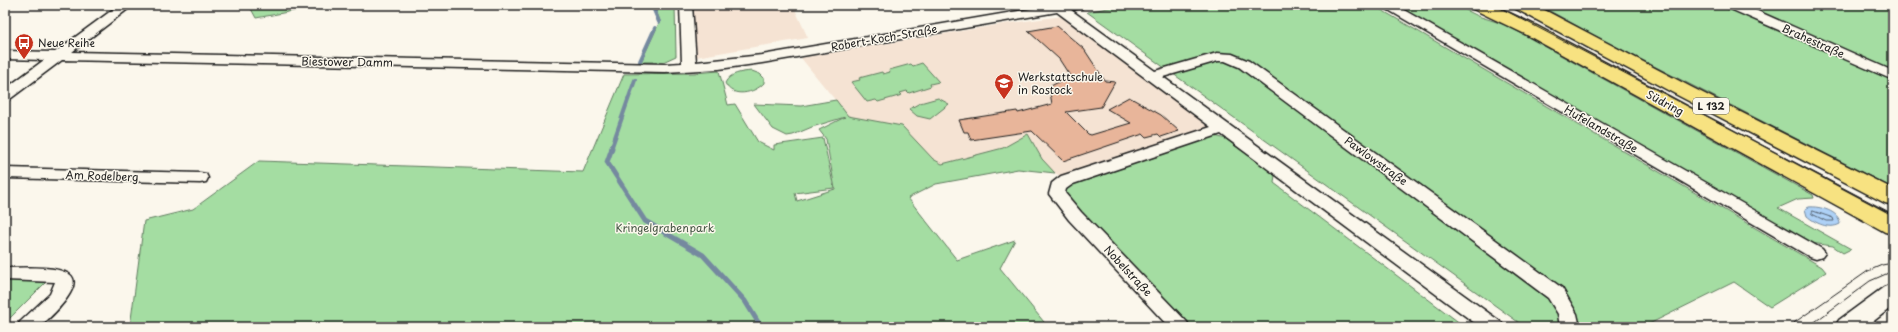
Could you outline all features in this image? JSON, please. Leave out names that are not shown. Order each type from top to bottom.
[{"type":"main road","name":"Südring","points":[[1479,5],[1531,30],[1893,226]]},
{"type":"main road","name":"Südring","points":[[1522,5],[1684,91],[1893,198]]},
{"type":"main road","points":[[1848,327],[1893,293]]},
{"type":"street","points":[[5,96],[127,5]]},
{"type":"street","points":[[686,5],[690,66]]},
{"type":"street","name":"Robert-Koch-Straße","points":[[690,66],[762,59],[1077,5]]},
{"type":"street","name":"Hufelandstraße","points":[[1386,5],[1816,254]]},
{"type":"street","name":"Brahestraße","points":[[1733,5],[1893,76]]},
{"type":"street","points":[[1060,8],[1494,327]]},
{"type":"street","name":"Biestower Damm","points":[[5,56],[619,68],[690,66]]},
{"type":"street","name":"Pawlowstraße","points":[[1152,76],[1217,57],[1227,57],[1244,64],[1555,294],[1564,306],[1571,322],[1570,327]]},
{"type":"street","name":"Nobelstraße","points":[[1180,327],[1075,216],[1057,194],[1058,187],[1067,180],[1223,128]]},
{"type":"street","name":"Am Rodelberg","points":[[5,173],[200,178]]},
{"type":"street","points":[[5,274],[57,276],[64,279],[65,286],[60,296],[27,327]]},
{"type":"shaded area","points":[[692,5],[793,5],[808,38],[696,57]]},
{"type":"shaded area","name":"Werkstattschule in Rostock","points":[[1063,16],[1215,131],[1067,180],[1055,173],[1041,159],[893,171],[801,58],[1003,24]]},
{"type":"green space","points":[[249,5],[325,5],[256,18]]},
{"type":"green space","points":[[654,5],[675,5],[676,56],[663,62],[641,62],[660,21]]},
{"type":"green space","points":[[1123,5],[1373,5],[1822,267],[1826,272],[1770,307],[1734,282],[1643,327],[1525,327],[1087,12]]},
{"type":"green space","points":[[1392,5],[1456,5],[1478,16],[1506,25],[1813,195],[1814,198],[1798,199],[1778,208],[1851,249],[1843,253],[1833,246],[1803,242]]},
{"type":"green space","points":[[1539,5],[1893,5],[1893,188],[1599,38]]},
{"type":"green space","points":[[922,63],[939,82],[930,84],[931,86],[909,93],[907,91],[900,93],[902,95],[878,102],[876,100],[867,102],[851,82],[860,80],[859,78],[882,72],[883,74],[890,72],[889,70],[911,64],[913,66]]},
{"type":"green space","name":"Kringelgrabenpark","points":[[719,71],[728,105],[735,104],[758,142],[774,150],[774,145],[823,138],[834,188],[795,193],[797,201],[835,189],[826,139],[819,130],[845,117],[787,136],[773,129],[754,104],[801,106],[836,100],[848,116],[902,126],[933,159],[942,164],[1003,148],[1028,134],[1042,159],[1055,173],[1018,169],[936,184],[908,198],[957,260],[1015,240],[1000,268],[1048,327],[130,327],[144,221],[193,209],[259,161],[583,172],[624,74],[694,73]]},
{"type":"green space","points":[[752,71],[760,74],[764,78],[764,83],[760,87],[750,92],[738,93],[728,88],[725,83],[733,75]]},
{"type":"green space","points":[[938,98],[949,104],[930,119],[917,116],[909,109],[920,103]]},
{"type":"green space","points":[[1215,136],[1226,139],[1275,175],[1274,183],[1465,327],[1189,327],[1066,196],[1067,185]]},
{"type":"green space","points":[[5,280],[47,281],[5,323]]},
{"type":"water","points":[[1809,207],[1818,207],[1828,210],[1837,216],[1840,224],[1836,226],[1827,226],[1814,221],[1807,216],[1805,209]]},
{"type":"building","name":"Werkstattschule in Rostock","points":[[1057,26],[1084,49],[1105,81],[1115,82],[1101,107],[1066,112],[1088,134],[1091,135],[1131,123],[1107,109],[1129,97],[1161,115],[1179,131],[1161,137],[1158,134],[1146,137],[1143,134],[1063,161],[1032,131],[971,140],[968,132],[964,132],[959,120],[1017,111],[1018,113],[1052,104],[1049,87],[1070,76],[1059,59],[1028,31]]},
{"type":"waterway","points":[[652,5],[659,22]]},
{"type":"waterway","points":[[640,61],[655,28]]},
{"type":"waterway","points":[[611,149],[635,80]]},
{"type":"waterway","points":[[612,148],[607,162],[645,221],[703,255],[745,301],[761,327]]},
{"type":"tram line","points":[[1495,5],[1893,214]]},
{"type":"tram line","points":[[1788,327],[1868,271],[1882,265],[1893,263]]},
{"type":"tram line","points":[[1808,327],[1870,281],[1893,271]]},
{"type":"place","name":"Neue Reihe","points":[[24,60]]},
{"type":"place","name":"Werkstattschule in Rostock","points":[[1004,100]]}]
